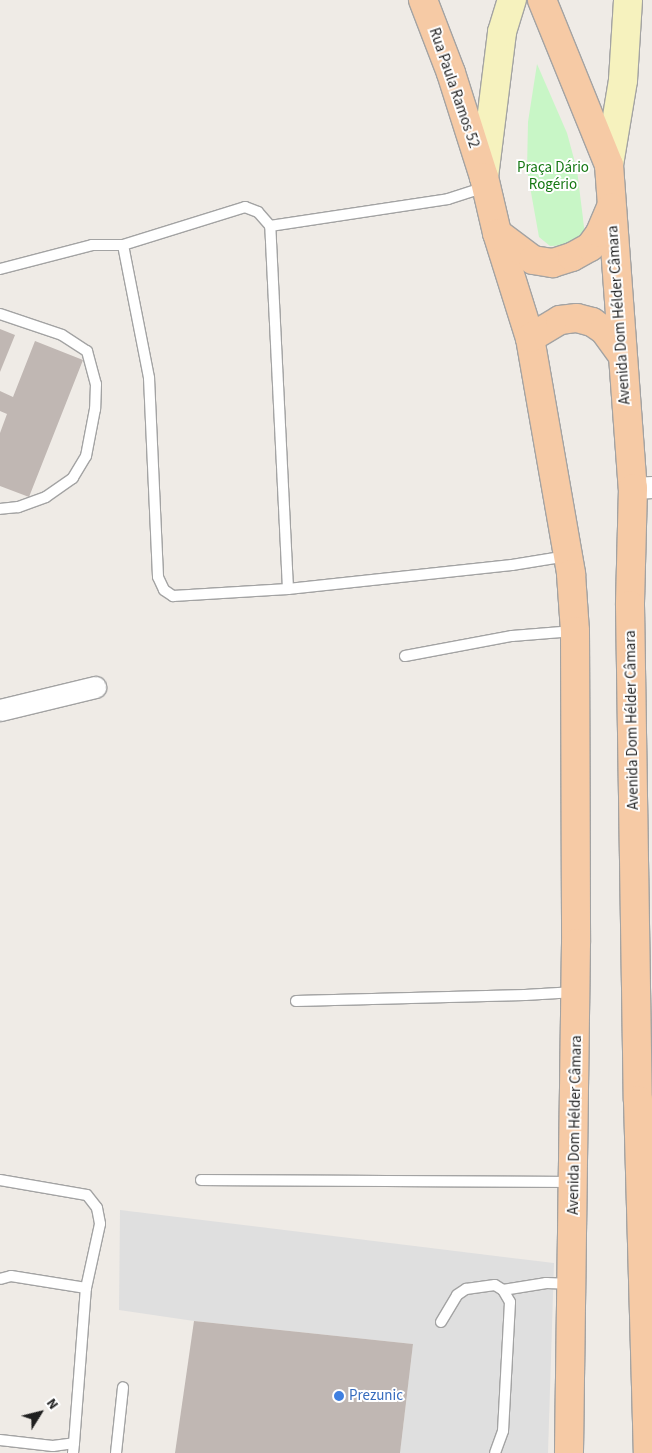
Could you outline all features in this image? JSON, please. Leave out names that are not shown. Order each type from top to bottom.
[{"type":"main road","name":"Rua Paula Ramos 52","points":[[423,0],[450,73],[485,182]]},
{"type":"main road","points":[[485,182],[502,32],[512,0]]},
{"type":"main road","name":"Avenida Dom Hélder Câmara","points":[[542,0],[609,164],[621,353],[642,487],[630,605],[641,1030],[648,1453]]},
{"type":"main road","points":[[609,164],[623,80],[628,0]]},
{"type":"main road","name":"Avenida Dom Hélder Câmara","points":[[485,182],[497,233],[530,338],[568,556],[575,630],[576,992],[569,1453]]},
{"type":"main road","points":[[497,233],[533,260],[553,263],[572,257],[590,247],[600,233],[611,206]]},
{"type":"main road","points":[[530,338],[560,320],[576,318],[592,322],[604,330],[621,353]]},
{"type":"street","points":[[0,710],[95,687]]},
{"type":"lane","points":[[270,226],[448,199],[485,182]]},
{"type":"lane","points":[[0,269],[92,245],[123,245],[245,207],[258,212],[270,226],[288,589]]},
{"type":"lane","points":[[123,245],[149,378],[158,577],[164,590],[173,596],[288,589],[512,565],[568,556]]},
{"type":"lane","points":[[0,314],[62,336],[87,351],[96,384],[95,409],[86,456],[73,478],[46,497],[18,507],[0,509]]},
{"type":"lane","points":[[405,656],[512,636],[575,630]]},
{"type":"lane","points":[[296,1001],[576,992]]},
{"type":"lane","points":[[0,1180],[87,1195],[97,1208],[100,1224],[86,1288],[73,1448],[0,1440]]},
{"type":"lane","points":[[201,1180],[574,1182]]},
{"type":"lane","points":[[0,1279],[11,1276],[86,1288]]},
{"type":"lane","points":[[503,1290],[546,1283],[572,1284]]},
{"type":"lane","points":[[441,1322],[457,1295],[466,1289],[495,1285],[503,1290],[510,1302],[503,1431],[495,1453]]},
{"type":"lane","points":[[116,1453],[123,1387]]},
{"type":"green space","name":"Praça Dário Rogério","points":[[537,64],[567,133],[577,170],[585,235],[575,245],[550,246],[539,237],[527,170],[528,122]]},
{"type":"shaded area","points":[[120,1210],[554,1263],[548,1453],[400,1453],[413,1344],[194,1321],[119,1310]]},
{"type":"building","points":[[0,329],[15,335],[0,372]]},
{"type":"building","points":[[35,341],[83,360],[29,497],[0,486],[0,433],[7,414],[0,411],[0,391],[13,397]]},
{"type":"building","points":[[194,1321],[413,1344],[400,1453],[175,1453]]},
{"type":"place","name":"Prezunic","points":[[339,1396]]}]
